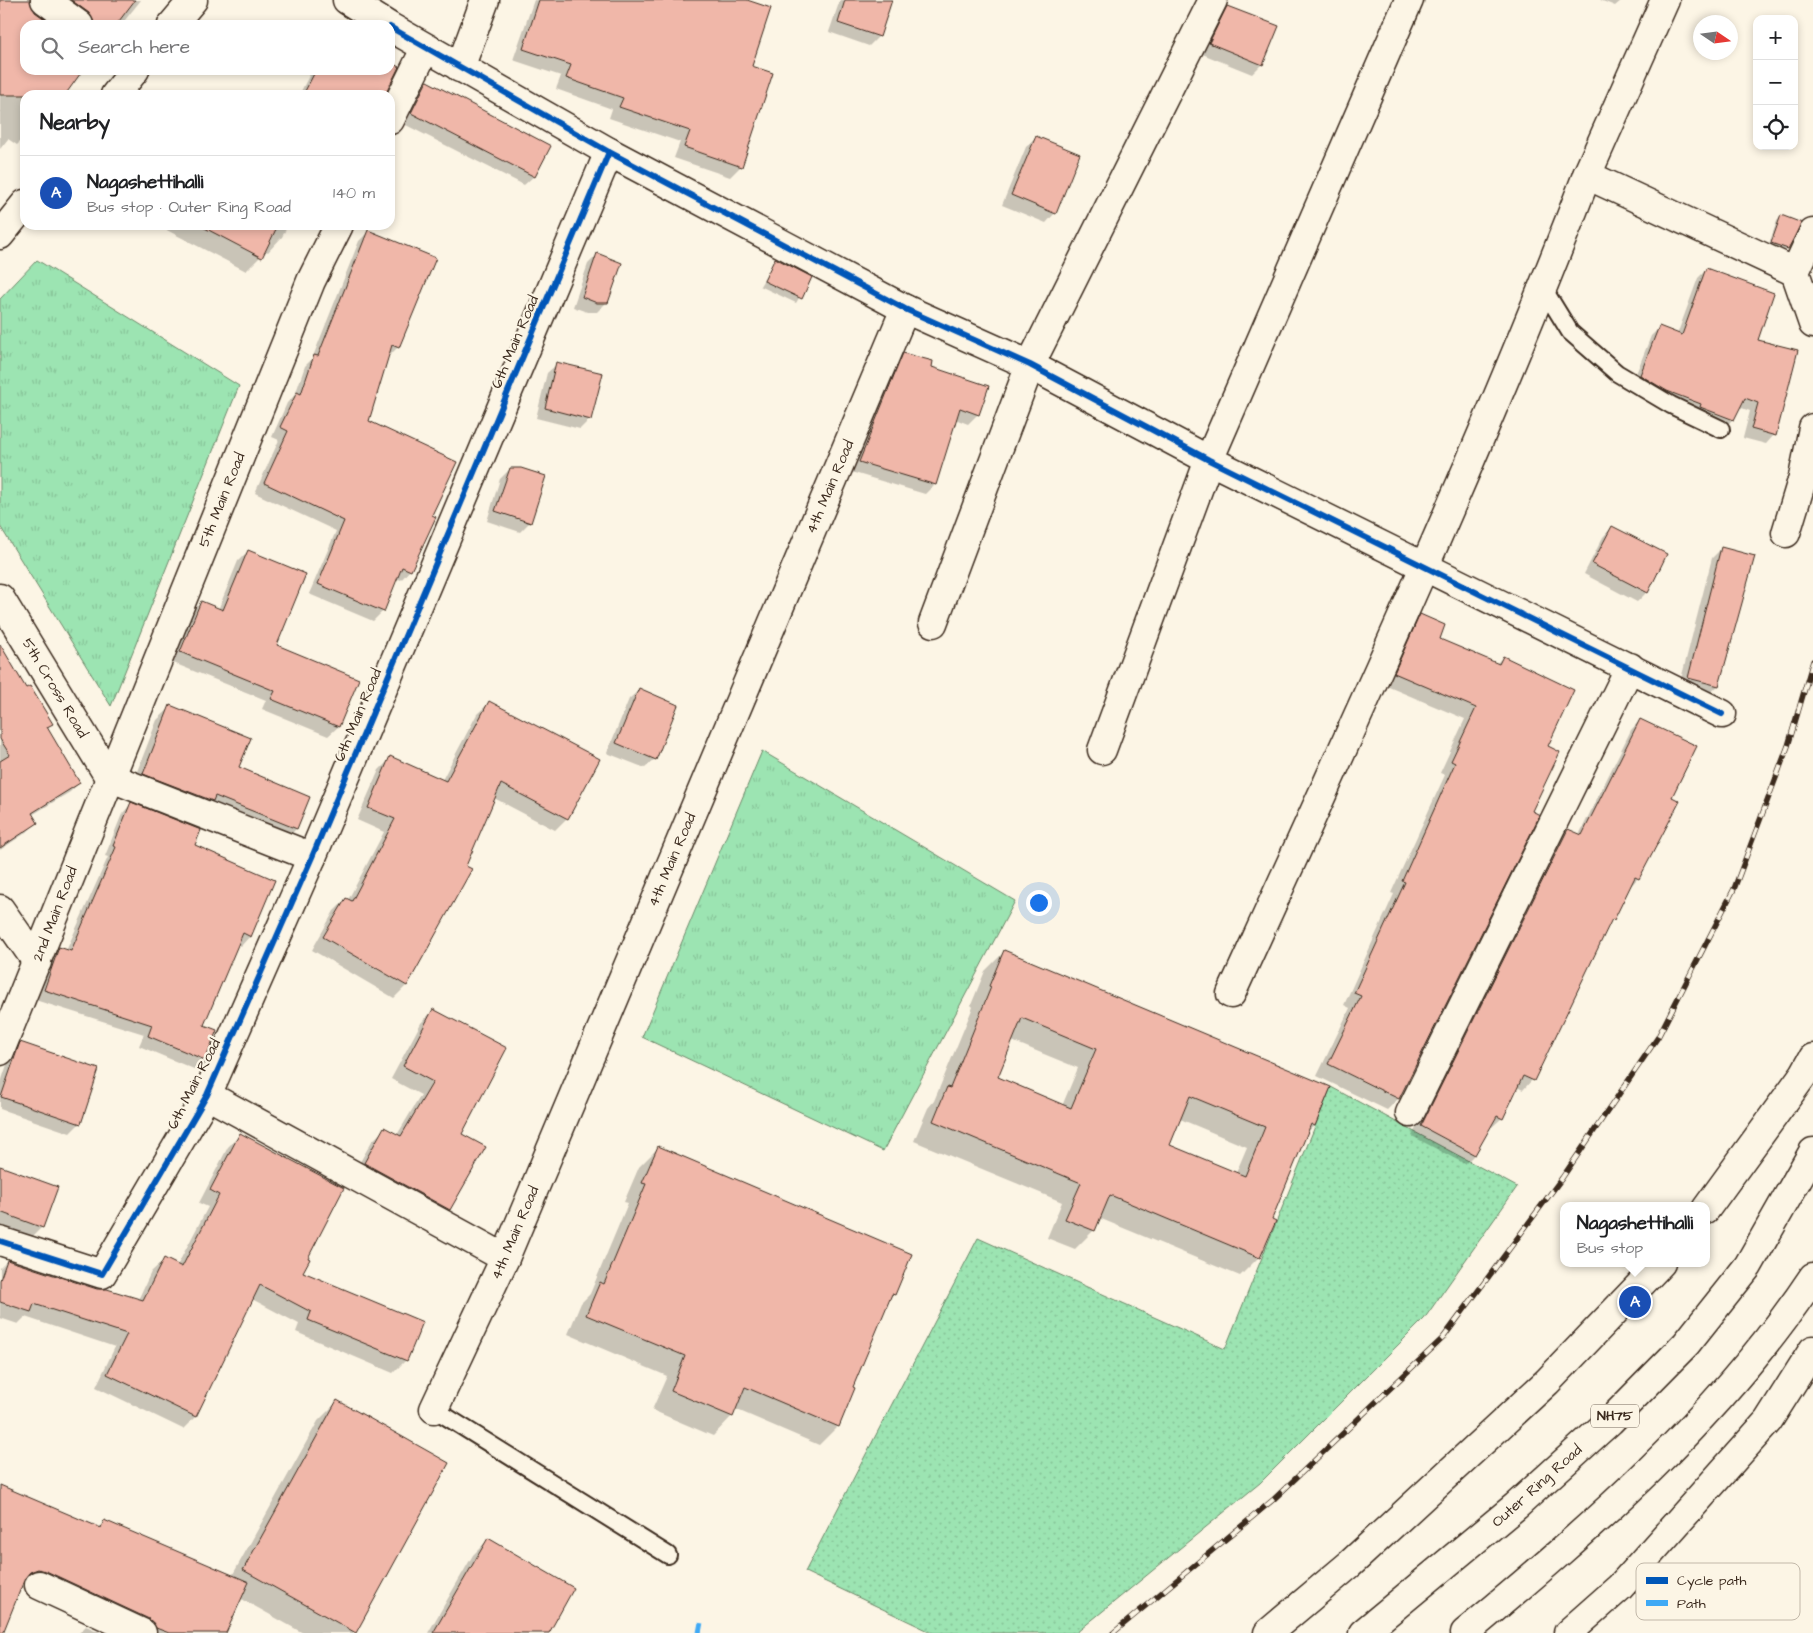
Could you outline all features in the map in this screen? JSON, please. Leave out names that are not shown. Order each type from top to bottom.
[{"type":"main road","points":[[45,0],[72,20]]},
{"type":"main road","points":[[176,20],[193,0]]},
{"type":"main road","points":[[347,0],[379,20]]},
{"type":"main road","points":[[460,68],[485,0]]},
{"type":"main road","points":[[933,623],[1030,365],[1213,0]]},
{"type":"main road","points":[[1102,750],[1209,460],[1409,0]]},
{"type":"main road","points":[[1231,994],[1426,566],[1543,288],[1587,175],[1665,0]]},
{"type":"main road","points":[[395,30],[608,152],[905,309],[1030,365],[1209,460],[1722,714]]},
{"type":"main road","points":[[395,110],[425,49]]},
{"type":"main road","points":[[119,90],[131,75]]},
{"type":"main road","name":"6th Main Road","points":[[0,1241],[102,1274],[206,1095],[312,857],[608,152]]},
{"type":"main road","points":[[1587,175],[1795,272]]},
{"type":"main road","points":[[0,234],[20,210]]},
{"type":"main road","name":"5th Main Road","points":[[109,777],[311,281],[336,230]]},
{"type":"main road","points":[[1813,233],[1795,272],[1813,324]]},
{"type":"main road","name":"4th Main Road","points":[[434,1409],[505,1258],[905,309]]},
{"type":"main road","points":[[1786,533],[1802,477],[1813,428]]},
{"type":"main road","name":"5th Cross Road","points":[[0,598],[109,777]]},
{"type":"main road","points":[[1410,1113],[1630,667]]},
{"type":"main road","points":[[109,777],[312,857]]},
{"type":"main road","name":"2nd Main Road","points":[[0,1051],[10,998],[37,962],[109,777]]},
{"type":"main road","points":[[0,909],[37,962]]},
{"type":"main road","points":[[1710,1203],[1813,1058]]},
{"type":"main road","points":[[206,1095],[505,1258]]},
{"type":"main road","name":"Outer Ring Road","points":[[1363,1633],[1516,1506],[1610,1421],[1686,1344],[1748,1266],[1813,1152]]},
{"type":"main road","points":[[1268,1633],[1350,1564],[1547,1382],[1657,1267]]},
{"type":"main road","points":[[1464,1633],[1563,1552],[1645,1476],[1727,1391],[1813,1277]]},
{"type":"main road","points":[[1641,1563],[1768,1421],[1813,1350]]},
{"type":"main road","points":[[1568,1633],[1620,1586],[1636,1568]]},
{"type":"main road","points":[[39,1585],[142,1633]]},
{"type":"lane","points":[[1543,288],[1570,332],[1617,373],[1672,406],[1721,429]]},
{"type":"lane","points":[[434,1409],[668,1555]]},
{"type":"green space","points":[[37,260],[239,386],[111,706],[0,526],[0,299]]},
{"type":"green space","points":[[762,751],[1015,901],[883,1151],[642,1037]]},
{"type":"green space","points":[[1331,1087],[1517,1187],[1424,1319],[1260,1483],[1076,1633],[933,1633],[805,1572],[978,1238],[1225,1349]]},
{"type":"building","points":[[0,0],[30,0],[35,12],[46,20],[20,20],[20,75],[79,75],[69,90],[20,90],[20,95],[0,95]]},
{"type":"building","points":[[71,0],[135,0],[120,20],[92,20],[89,13]]},
{"type":"building","points":[[539,0],[747,0],[771,8],[752,66],[773,73],[742,167],[684,147],[690,131],[619,107],[623,98],[566,78],[571,65],[523,49]]},
{"type":"building","points":[[845,0],[892,0],[880,37],[838,23]]},
{"type":"building","points":[[1227,6],[1279,26],[1263,65],[1209,43]]},
{"type":"building","points":[[395,65],[399,67],[395,75]]},
{"type":"building","points":[[313,75],[395,75],[388,90],[306,90]]},
{"type":"building","points":[[427,81],[551,146],[535,177],[411,113]]},
{"type":"building","points":[[1036,136],[1080,154],[1056,214],[1011,195]]},
{"type":"building","points":[[1781,215],[1802,223],[1788,249],[1771,243]]},
{"type":"building","points":[[209,230],[276,230],[262,258]]},
{"type":"building","points":[[368,230],[436,258],[399,348],[392,345],[369,421],[457,462],[432,515],[436,517],[411,571],[402,567],[384,612],[318,584],[344,521],[264,483],[288,431],[280,427],[297,392],[301,394],[314,355],[318,356]]},
{"type":"building","points":[[597,253],[622,263],[608,303],[597,303],[582,297]]},
{"type":"building","points":[[775,258],[812,277],[802,299],[764,281]]},
{"type":"building","points":[[1706,268],[1774,293],[1758,340],[1798,350],[1776,436],[1751,429],[1758,403],[1745,398],[1734,420],[1700,407],[1701,404],[1667,391],[1640,375],[1659,326],[1682,335]]},
{"type":"building","points":[[903,353],[933,361],[932,367],[989,386],[979,415],[960,408],[936,485],[859,462]]},
{"type":"building","points":[[556,362],[603,373],[591,420],[545,408]]},
{"type":"building","points":[[510,468],[521,468],[546,476],[531,523],[495,511]]},
{"type":"building","points":[[1612,526],[1667,554],[1648,593],[1592,564]]},
{"type":"building","points":[[1721,547],[1755,556],[1719,686],[1688,678]]},
{"type":"building","points":[[248,550],[306,574],[277,645],[359,679],[339,727],[271,699],[275,691],[180,652],[201,601],[223,610]]},
{"type":"building","points":[[1420,614],[1445,625],[1440,639],[1499,664],[1503,656],[1574,690],[1548,746],[1560,752],[1532,811],[1540,815],[1399,1099],[1328,1064],[1361,996],[1354,993],[1405,882],[1402,881],[1455,763],[1451,761],[1476,708],[1394,673]]},
{"type":"building","points":[[0,644],[26,688],[30,686],[53,724],[47,727],[80,783],[32,813],[38,823],[0,848],[0,761],[10,755],[0,739]]},
{"type":"building","points":[[639,688],[678,705],[656,760],[616,743]]},
{"type":"building","points":[[489,701],[600,759],[568,819],[501,784],[466,866],[472,869],[407,986],[323,937],[346,898],[352,901],[395,819],[368,808],[390,756],[446,781]]},
{"type":"building","points":[[170,705],[251,738],[239,767],[310,797],[297,829],[215,796],[213,801],[143,774]]},
{"type":"building","points":[[1640,719],[1697,746],[1672,797],[1680,801],[1639,879],[1635,877],[1614,920],[1612,919],[1534,1081],[1523,1076],[1503,1119],[1497,1116],[1475,1155],[1421,1126],[1568,829],[1582,835]]},
{"type":"building","points":[[131,802],[201,830],[195,845],[275,880],[251,937],[243,933],[204,1025],[217,1030],[205,1060],[148,1036],[152,1025],[44,990],[59,947],[71,951],[116,847],[113,846]]},
{"type":"building","points":[[1004,950],[1331,1087],[1315,1126],[1311,1124],[1272,1219],[1276,1221],[1260,1258],[1110,1195],[1095,1231],[1065,1219],[1081,1183],[933,1121],[947,1087],[950,1088],[991,987],[989,986]],"holes":[[[1022,1018],[1096,1049],[1071,1108],[998,1077]],[[1190,1096],[1265,1127],[1245,1176],[1170,1145]]]},
{"type":"building","points":[[433,1009],[507,1048],[462,1134],[486,1147],[450,1210],[364,1163],[384,1127],[401,1136],[433,1082],[403,1066]]},
{"type":"building","points":[[20,1042],[99,1069],[81,1124],[1,1097]]},
{"type":"building","points":[[240,1133],[344,1188],[308,1258],[310,1259],[303,1272],[423,1322],[407,1361],[308,1320],[311,1312],[260,1285],[196,1417],[107,1374],[127,1334],[34,1304],[31,1312],[0,1302],[0,1280],[7,1260],[97,1289],[107,1289],[143,1300],[164,1258],[182,1267],[219,1195],[210,1190]]},
{"type":"building","points":[[658,1146],[912,1254],[895,1295],[892,1294],[853,1387],[855,1388],[839,1427],[745,1387],[733,1417],[671,1391],[685,1356],[586,1315],[600,1282],[604,1284],[646,1184],[642,1183]]},
{"type":"building","points":[[0,1166],[58,1187],[43,1228],[0,1212]]},
{"type":"building","points":[[337,1400],[449,1463],[356,1633],[243,1570]]},
{"type":"building","points":[[0,1485],[101,1528],[104,1520],[249,1582],[226,1633],[169,1633],[156,1628],[149,1619],[38,1569],[30,1572],[25,1578],[3,1633],[0,1633]]},
{"type":"building","points":[[488,1538],[574,1588],[549,1633],[433,1633]]},
{"type":"railway","points":[[1113,1633],[1274,1499],[1443,1338],[1562,1178],[1658,1037],[1734,889],[1788,746],[1813,661]]},
{"type":"marked path","points":[[699,1633],[701,1622]]},
{"type":"cycle path","points":[[395,30],[609,152],[905,309],[1030,365],[1209,460],[1722,714]]},
{"type":"cycle path","points":[[0,1241],[102,1274],[207,1095],[312,857],[609,152]]},
{"type":"place","name":"Nagashettihalli","points":[[1635,1302]]}]
